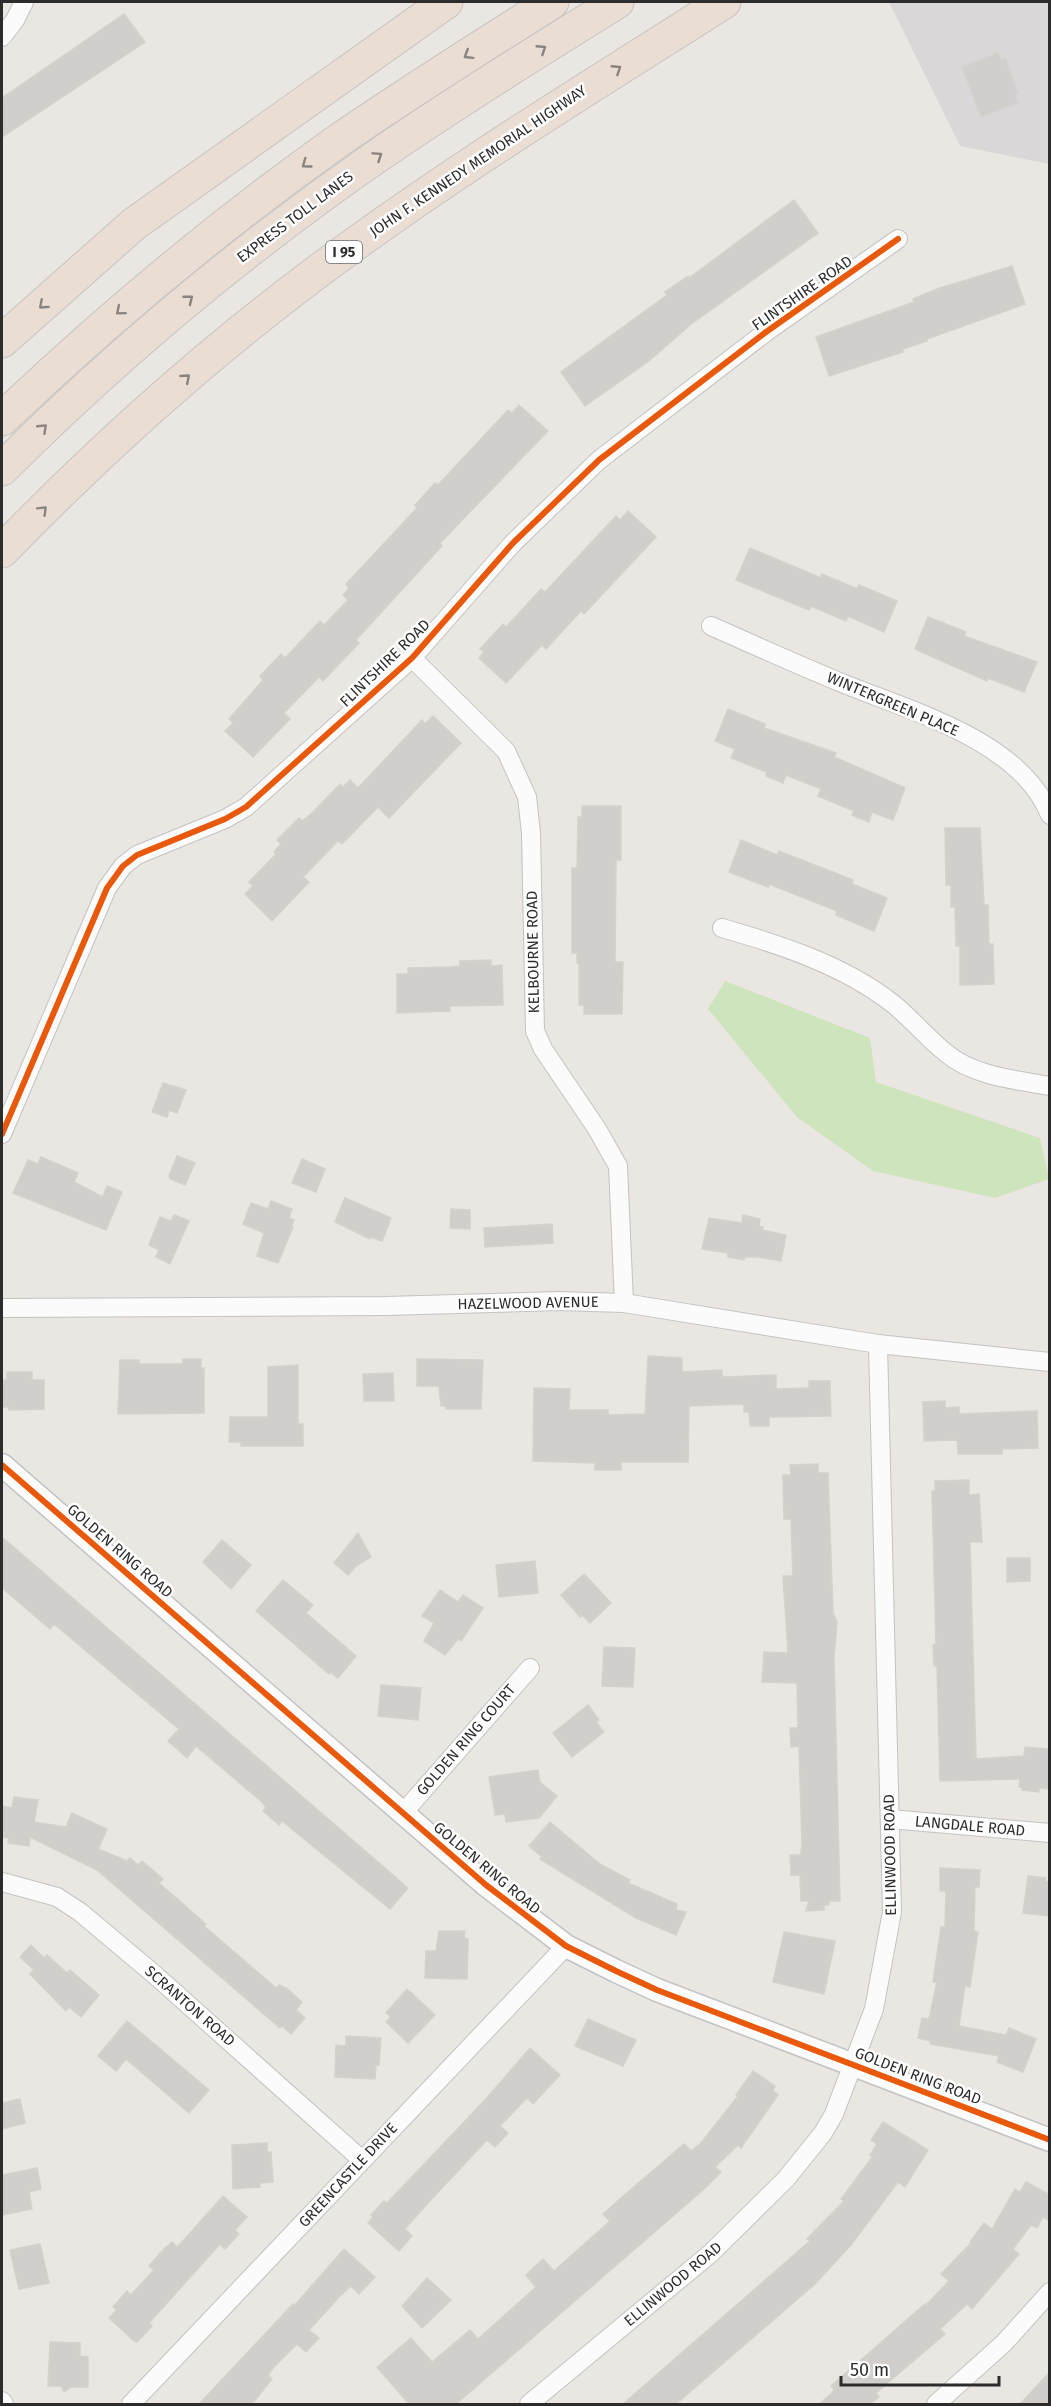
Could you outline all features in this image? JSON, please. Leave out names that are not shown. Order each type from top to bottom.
[{"type":"highway","points":[[2,341],[254,122],[409,2]]},
{"type":"highway","points":[[134,224],[446,2]]},
{"type":"highway","points":[[2,419],[153,284],[293,173],[394,103],[552,2]]},
{"type":"highway","name":"EXPRESS TOLL LANES","points":[[2,468],[61,410],[149,333],[288,221],[397,143],[617,2]]},
{"type":"highway","name":"JOHN F. KENNEDY MEMORIAL HIGHWAY","points":[[2,551],[131,425],[216,351],[307,279],[434,188],[724,2]]},
{"type":"street","points":[[2,37],[15,20],[24,2]]},
{"type":"street","name":"FLINTSHIRE ROAD","points":[[2,1134],[107,888],[123,866],[137,855],[214,824],[246,807],[412,658],[513,543],[599,460],[766,332],[898,239]]},
{"type":"street","name":"WINTERGREEN PLACE","points":[[711,626],[940,722],[979,742],[1013,765],[1035,786],[1050,815]]},
{"type":"street","name":"KELBOURNE ROAD","points":[[412,658],[506,751],[527,797],[531,833],[535,1031],[543,1049],[597,1129],[618,1166],[624,1303]]},
{"type":"street","points":[[722,928],[770,942],[838,969],[892,1003],[947,1054],[961,1062],[982,1072],[1050,1086]]},
{"type":"street","name":"HAZELWOOD AVENUE","points":[[2,1308],[386,1306],[559,1301],[624,1303],[878,1344],[1050,1362]]},
{"type":"street","name":"ELLINWOOD ROAD","points":[[529,2404],[711,2253],[786,2179],[823,2133],[834,2114],[855,2064],[874,2009],[892,1912],[878,1344]]},
{"type":"street","name":"GOLDEN RING ROAD","points":[[2,1465],[486,1885],[566,1946],[657,1990],[1050,2140]]},
{"type":"street","name":"GOLDEN RING COURT","points":[[403,1813],[530,1668]]},
{"type":"street","name":"LANGDALE ROAD","points":[[890,1819],[1050,1833]]},
{"type":"street","name":"SCRANTON ROAD","points":[[2,1882],[57,1897],[80,1912],[164,1982],[362,2160]]},
{"type":"street","name":"GREENCASTLE DRIVE","points":[[131,2404],[566,1946]]},
{"type":"street","points":[[936,2404],[1004,2343],[1050,2292]]},
{"type":"shaded area","points":[[889,2],[1049,2],[1049,164],[960,146]]},
{"type":"green space","points":[[725,981],[870,1038],[876,1082],[1040,1138],[1049,1179],[995,1198],[873,1171],[797,1117],[708,1009]]},
{"type":"building","points":[[124,14],[145,42],[2,137],[2,98]]},
{"type":"building","points":[[998,53],[1001,60],[1005,58],[1018,94],[1015,95],[1018,103],[981,117],[962,67]]},
{"type":"building","points":[[794,200],[818,233],[690,325],[649,361],[585,406],[561,372],[667,295],[665,292],[688,276],[689,278]]},
{"type":"building","points":[[1012,266],[1025,304],[927,339],[927,341],[903,349],[903,352],[829,376],[816,337],[914,302],[913,299],[937,289]]},
{"type":"building","points":[[519,405],[548,431],[440,543],[442,546],[356,640],[359,643],[323,681],[319,677],[284,713],[290,719],[253,757],[225,731],[233,723],[229,719],[263,680],[260,676],[281,654],[285,658],[320,621],[324,625],[348,600],[343,595],[349,588],[346,584],[417,508],[415,505],[435,483],[438,485],[508,410],[512,413]]},
{"type":"building","points":[[628,511],[656,537],[584,614],[581,611],[546,649],[542,645],[506,683],[479,658],[484,652],[480,649],[503,624],[506,627],[541,589],[545,592],[616,516],[620,520]]},
{"type":"building","points":[[750,548],[821,578],[822,574],[857,589],[859,585],[897,601],[884,632],[848,616],[846,621],[811,606],[809,610],[736,580]]},
{"type":"building","points":[[928,617],[966,632],[964,636],[1037,662],[1024,692],[988,678],[987,681],[915,649]]},
{"type":"building","points":[[728,709],[765,724],[764,728],[836,753],[834,757],[905,788],[893,820],[872,812],[869,822],[852,815],[854,811],[818,796],[821,789],[786,775],[783,783],[766,776],[767,772],[731,758],[735,749],[715,741]]},
{"type":"building","points":[[433,716],[461,743],[389,818],[378,807],[342,844],[338,841],[303,877],[309,882],[272,921],[245,894],[253,886],[249,882],[276,854],[274,852],[281,844],[277,840],[299,818],[302,821],[311,814],[340,784],[343,787],[350,780],[358,788],[422,720],[425,724]]},
{"type":"building","points":[[582,806],[621,806],[621,860],[616,860],[615,962],[623,962],[622,1014],[584,1014],[584,1005],[579,1005],[579,963],[577,963],[577,953],[572,953],[572,868],[577,868],[578,817],[582,817]]},
{"type":"building","points":[[945,828],[980,828],[984,905],[988,905],[989,944],[993,944],[994,984],[960,985],[960,946],[956,946],[955,907],[951,907],[951,885],[946,885]]},
{"type":"building","points":[[741,840],[777,855],[779,851],[853,880],[852,884],[887,898],[874,931],[836,915],[837,911],[769,884],[768,887],[729,872]]},
{"type":"building","points":[[491,960],[491,966],[502,965],[503,1005],[450,1006],[450,1011],[397,1013],[397,974],[408,974],[408,968],[460,966],[460,961]]},
{"type":"building","points":[[163,1083],[186,1090],[177,1113],[169,1110],[167,1117],[152,1112]]},
{"type":"building","points":[[177,1156],[195,1163],[185,1185],[170,1179],[169,1176]]},
{"type":"building","points":[[41,1157],[78,1173],[74,1182],[103,1197],[107,1186],[122,1192],[106,1230],[13,1193],[28,1160],[38,1164]]},
{"type":"building","points":[[302,1159],[325,1169],[316,1192],[292,1183]]},
{"type":"building","points":[[345,1198],[391,1218],[382,1241],[371,1237],[370,1239],[335,1222]]},
{"type":"building","points":[[271,1201],[292,1209],[289,1218],[294,1220],[278,1263],[257,1256],[264,1233],[243,1224],[251,1203],[268,1209]]},
{"type":"building","points":[[451,1209],[470,1210],[470,1229],[450,1228]]},
{"type":"building","points":[[174,1215],[189,1221],[170,1264],[156,1257],[159,1250],[149,1245],[160,1217],[171,1221]]},
{"type":"building","points":[[743,1215],[760,1219],[759,1227],[763,1227],[762,1230],[786,1235],[781,1261],[758,1257],[745,1257],[744,1260],[728,1257],[728,1253],[702,1249],[709,1218],[742,1223]]},
{"type":"building","points":[[552,1224],[553,1243],[485,1247],[484,1228]]},
{"type":"building","points":[[648,1356],[682,1358],[682,1372],[722,1370],[722,1377],[776,1375],[776,1389],[809,1388],[809,1381],[830,1381],[831,1416],[769,1417],[769,1426],[750,1426],[749,1412],[744,1412],[744,1404],[689,1406],[688,1462],[621,1462],[621,1470],[595,1470],[595,1463],[533,1461],[534,1388],[570,1389],[569,1410],[608,1410],[608,1415],[645,1414]]},
{"type":"building","points":[[183,1359],[201,1359],[201,1368],[204,1368],[204,1413],[118,1414],[120,1360],[139,1360],[139,1364],[183,1364]]},
{"type":"building","points":[[417,1359],[483,1360],[481,1409],[446,1409],[446,1406],[441,1406],[439,1386],[417,1386]]},
{"type":"building","points":[[298,1365],[298,1424],[303,1424],[303,1446],[241,1446],[241,1442],[229,1442],[230,1417],[268,1417],[268,1367]]},
{"type":"building","points":[[7,1372],[32,1372],[32,1380],[44,1380],[44,1409],[9,1410],[9,1407],[2,1407],[2,1380],[7,1380]]},
{"type":"building","points":[[393,1373],[394,1401],[364,1401],[363,1374]]},
{"type":"building","points":[[945,1401],[945,1408],[959,1407],[959,1414],[1037,1411],[1038,1448],[1002,1449],[1002,1454],[958,1454],[957,1440],[924,1441],[923,1402]]},
{"type":"building","points":[[818,1464],[818,1473],[828,1473],[833,1613],[837,1622],[834,1658],[840,1901],[829,1901],[829,1905],[824,1905],[824,1910],[806,1911],[809,1901],[801,1901],[800,1875],[791,1875],[790,1855],[800,1855],[802,1847],[799,1746],[791,1747],[790,1728],[798,1728],[797,1683],[762,1682],[764,1652],[788,1653],[783,1576],[793,1576],[791,1519],[784,1519],[783,1475],[791,1475],[790,1465]]},
{"type":"building","points":[[969,1480],[969,1495],[979,1494],[982,1542],[970,1542],[976,1759],[1024,1756],[1025,1747],[1050,1749],[1050,1787],[1048,1789],[1039,1788],[1039,1792],[1022,1790],[1022,1787],[1019,1787],[1020,1779],[940,1781],[937,1666],[934,1666],[933,1645],[936,1645],[932,1491],[935,1491],[935,1481]]},
{"type":"building","points":[[358,1533],[371,1557],[356,1566],[348,1575],[334,1563]]},
{"type":"building","points":[[2,1537],[408,1888],[390,1909],[282,1821],[279,1825],[263,1811],[266,1807],[261,1801],[196,1746],[187,1758],[168,1741],[179,1729],[54,1624],[50,1629],[2,1588]]},
{"type":"building","points":[[222,1540],[251,1565],[231,1589],[203,1562]]},
{"type":"building","points":[[1007,1558],[1030,1558],[1030,1581],[1007,1582]]},
{"type":"building","points":[[535,1561],[538,1593],[499,1597],[496,1565]]},
{"type":"building","points":[[584,1574],[611,1603],[590,1623],[582,1615],[580,1617],[561,1595]]},
{"type":"building","points":[[283,1580],[313,1605],[306,1613],[356,1656],[338,1678],[330,1672],[329,1674],[256,1611]]},
{"type":"building","points":[[440,1590],[458,1602],[463,1595],[483,1608],[461,1641],[458,1639],[445,1655],[424,1641],[434,1623],[422,1616]]},
{"type":"building","points":[[604,1647],[635,1648],[633,1687],[602,1686]]},
{"type":"building","points":[[381,1685],[421,1688],[418,1720],[378,1716]]},
{"type":"building","points":[[588,1705],[599,1720],[596,1722],[604,1732],[572,1757],[553,1733]]},
{"type":"building","points":[[538,1770],[540,1782],[557,1796],[539,1818],[506,1822],[505,1814],[495,1815],[489,1777]]},
{"type":"building","points":[[14,1797],[38,1800],[34,1822],[66,1827],[72,1813],[107,1829],[98,1849],[127,1861],[130,1858],[138,1865],[142,1861],[163,1879],[159,1883],[206,1924],[204,1926],[276,1988],[279,1985],[286,1988],[302,2002],[296,2010],[305,2018],[291,2034],[282,2026],[280,2028],[97,1870],[30,1837],[29,1846],[8,1843],[9,1838],[2,1837],[2,1806],[12,1808]]},
{"type":"building","points":[[550,1822],[600,1864],[630,1880],[628,1883],[677,1904],[676,1910],[686,1912],[676,1935],[636,1918],[540,1859],[542,1857],[529,1846]]},
{"type":"building","points":[[940,1868],[980,1870],[979,1887],[975,1887],[974,1931],[978,1932],[970,1987],[965,1986],[959,2026],[1006,2035],[1009,2028],[1036,2039],[1023,2072],[997,2062],[999,2056],[930,2044],[931,2041],[918,2038],[922,2018],[929,2019],[937,1982],[933,1982],[941,1927],[945,1927],[946,1891],[940,1891]]},
{"type":"building","points":[[1028,1876],[1046,1878],[1045,1881],[1050,1882],[1050,1916],[1023,1913]]},
{"type":"building","points":[[439,1931],[465,1931],[464,1938],[468,1939],[467,1979],[425,1978],[426,1951],[436,1951]]},
{"type":"building","points":[[784,1932],[835,1941],[824,1994],[773,1982]]},
{"type":"building","points":[[31,1945],[44,1958],[47,1955],[67,1973],[70,1970],[99,1995],[81,2017],[69,2007],[66,2011],[30,1974],[34,1970],[20,1957]]},
{"type":"building","points":[[407,1989],[435,2015],[408,2043],[386,2022],[391,2017],[386,2013]]},
{"type":"building","points":[[588,2019],[636,2040],[623,2066],[575,2046]]},
{"type":"building","points":[[127,2021],[209,2090],[189,2113],[126,2059],[116,2071],[98,2056]]},
{"type":"building","points":[[346,2036],[381,2038],[379,2065],[376,2065],[375,2079],[335,2077],[336,2045],[346,2046]]},
{"type":"building","points":[[530,2048],[560,2075],[533,2104],[527,2098],[500,2126],[508,2133],[495,2147],[487,2140],[427,2204],[405,2229],[412,2236],[399,2251],[368,2223],[373,2217],[371,2215],[384,2201],[387,2203],[485,2100]]},
{"type":"building","points":[[753,2071],[775,2086],[773,2091],[778,2095],[741,2148],[738,2145],[715,2167],[721,2172],[703,2190],[456,2404],[409,2404],[377,2367],[411,2338],[432,2362],[470,2330],[478,2339],[536,2287],[526,2275],[543,2259],[554,2271],[610,2221],[603,2214],[629,2191],[684,2144],[691,2151],[700,2144],[738,2096],[736,2095]]},
{"type":"building","points":[[20,2099],[25,2123],[2,2129],[2,2103]]},
{"type":"building","points":[[883,2122],[928,2150],[905,2187],[898,2182],[851,2245],[815,2284],[676,2404],[623,2404],[810,2241],[807,2239],[844,2201],[841,2199],[873,2156],[870,2155],[877,2144],[871,2140]]},
{"type":"building","points":[[267,2143],[267,2152],[271,2152],[273,2182],[260,2183],[260,2187],[233,2189],[232,2145]]},
{"type":"building","points":[[37,2168],[41,2189],[29,2192],[32,2209],[2,2215],[2,2175]]},
{"type":"building","points":[[1026,2182],[1050,2195],[1050,2221],[1043,2217],[1037,2228],[1031,2225],[1013,2249],[1019,2254],[972,2309],[967,2304],[940,2329],[945,2334],[876,2393],[879,2397],[870,2404],[819,2404],[832,2393],[834,2389],[831,2386],[926,2305],[949,2281],[941,2274],[971,2243],[984,2223],[992,2229],[1015,2189],[1020,2192]]},
{"type":"building","points":[[223,2196],[247,2217],[235,2230],[239,2234],[225,2249],[220,2244],[149,2323],[152,2326],[137,2342],[133,2340],[109,2318],[117,2310],[113,2307],[127,2291],[131,2295],[154,2270],[149,2266],[164,2249],[172,2242],[177,2247]]},
{"type":"building","points":[[40,2244],[49,2283],[19,2289],[10,2250]]},
{"type":"building","points":[[344,2249],[375,2277],[359,2294],[351,2286],[339,2297],[309,2330],[319,2338],[306,2352],[297,2344],[268,2375],[272,2379],[252,2404],[199,2404],[293,2304],[294,2306]]},
{"type":"building","points":[[427,2278],[451,2300],[422,2328],[402,2306]]},
{"type":"building","points":[[50,2342],[80,2343],[80,2356],[88,2357],[88,2387],[71,2387],[64,2392],[61,2386],[48,2386]]},
{"type":"building","points":[[1050,2372],[1050,2404],[1020,2404]]},
{"type":"cycle path","points":[[2,1134],[107,888],[123,866],[137,855],[225,819],[246,807],[412,658],[513,543],[599,460],[766,332],[898,239]]},
{"type":"cycle path","points":[[2,1465],[486,1885],[566,1946],[657,1990],[1050,2140]]}]
